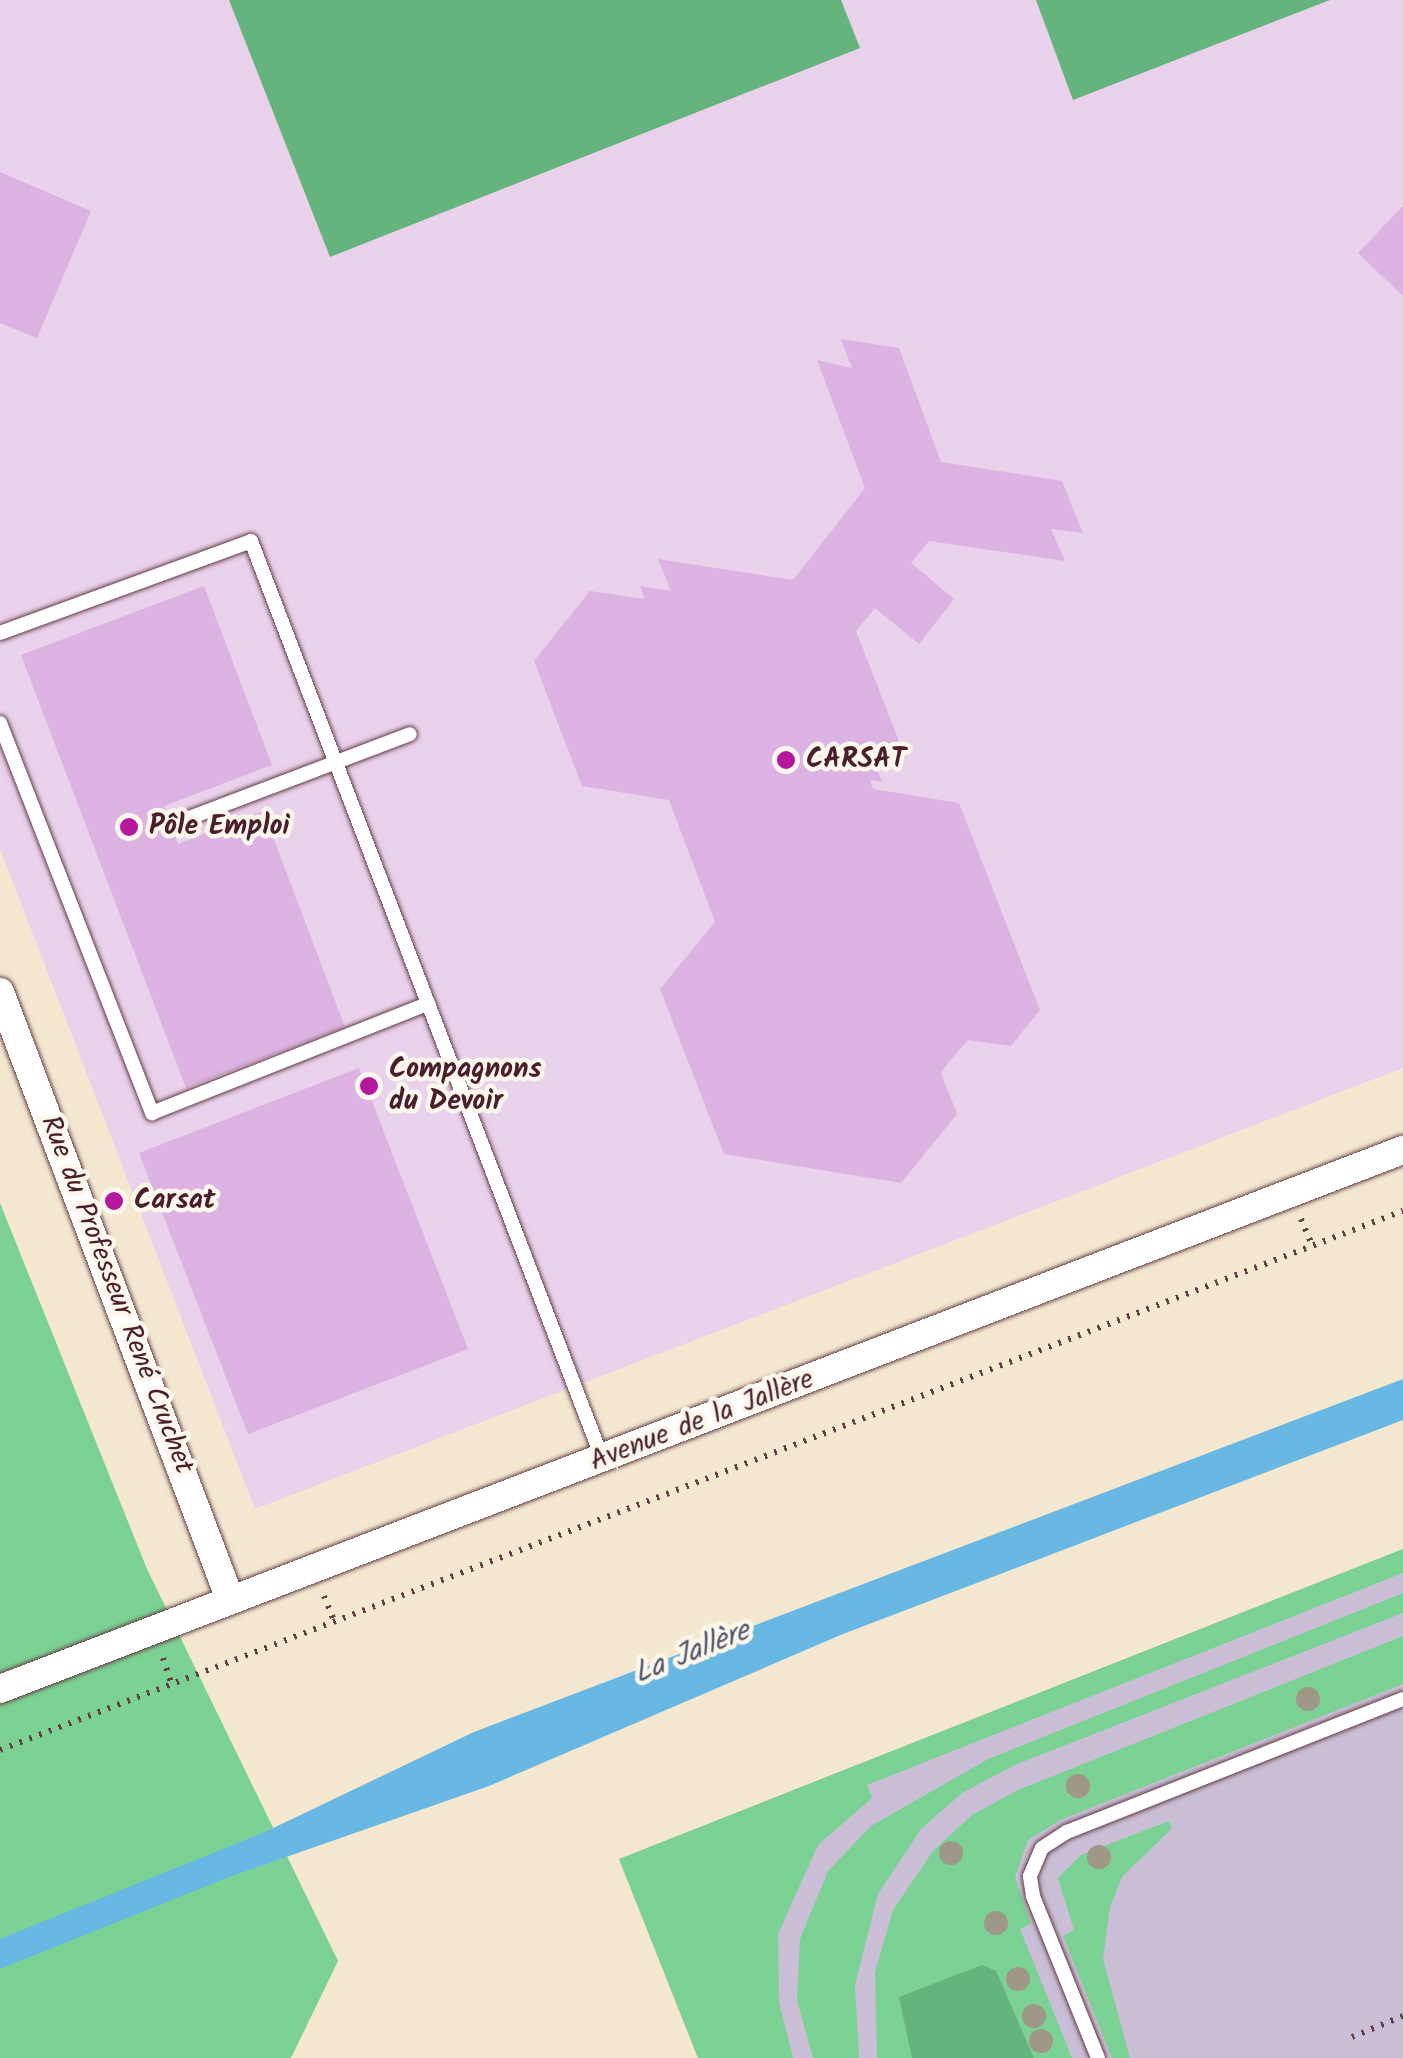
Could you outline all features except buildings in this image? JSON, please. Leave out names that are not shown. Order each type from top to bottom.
[{"type":"street","name":"Rue du Professeur René Cruchet","points":[[0,992],[230,1599]]},
{"type":"street","name":"Avenue de la Jallère","points":[[0,1689],[1403,1150]]},
{"type":"lane","points":[[0,633],[251,541],[602,1458]]},
{"type":"lane","points":[[0,722],[152,1113],[428,1004]]},
{"type":"lane","points":[[189,818],[410,734]]},
{"type":"lane","points":[[1098,2058],[1032,1889],[1032,1869],[1042,1848],[1067,1832],[1403,1699]]},
{"type":"path","points":[[0,1750],[1403,1211]]},
{"type":"path","points":[[1352,2036],[1403,2016]]},
{"type":"shaded area","points":[[0,0],[1403,0],[1403,1068],[255,1509],[0,849]]},
{"type":"shaded area","points":[[1403,1549],[1403,2058],[698,2058],[619,1859]]},
{"type":"green space","points":[[229,0],[841,0],[860,48],[330,257]]},
{"type":"green space","points":[[1036,0],[1330,0],[1073,100]]},
{"type":"green space","points":[[0,1203],[147,1569],[338,1961],[291,2058],[0,2058]]},
{"type":"green space","points":[[1403,1549],[1403,1573],[867,1785],[872,1798],[818,1845],[778,1934],[779,2003],[793,2058],[698,2058],[619,1859]]},
{"type":"green space","points":[[1403,1593],[1403,1613],[1015,1765],[962,1793],[921,1829],[878,1894],[855,1985],[859,2058],[813,2058],[797,2000],[800,1939],[828,1871],[871,1826],[988,1759]]},
{"type":"green space","points":[[1403,1636],[1403,1684],[1060,1820],[1028,1840],[1015,1877],[1031,1924],[1020,1929],[1072,2058],[877,2058],[875,1972],[893,1910],[933,1851],[972,1815],[1018,1790]]},
{"type":"green space","points":[[1169,1821],[1172,1828],[1122,1877],[1110,1907],[1103,1959],[1130,2058],[1112,2058],[1063,1936],[1074,1930],[1058,1878],[1081,1855]]},
{"type":"green space","points":[[982,1965],[996,1971],[1034,2058],[912,2058],[899,1997]]},
{"type":"water","name":"La Jallère","points":[[1403,1379],[1403,1420],[843,1634],[489,1786],[229,1877],[0,1969],[0,1939],[267,1831],[474,1732]]},
{"type":"place","name":"CARSAT","points":[[786,760]]},
{"type":"place","name":"Pôle Emploi","points":[[129,827]]},
{"type":"place","name":"Compagnons du Devoir","points":[[369,1086]]},
{"type":"place","name":"Carsat","points":[[114,1201]]}]
